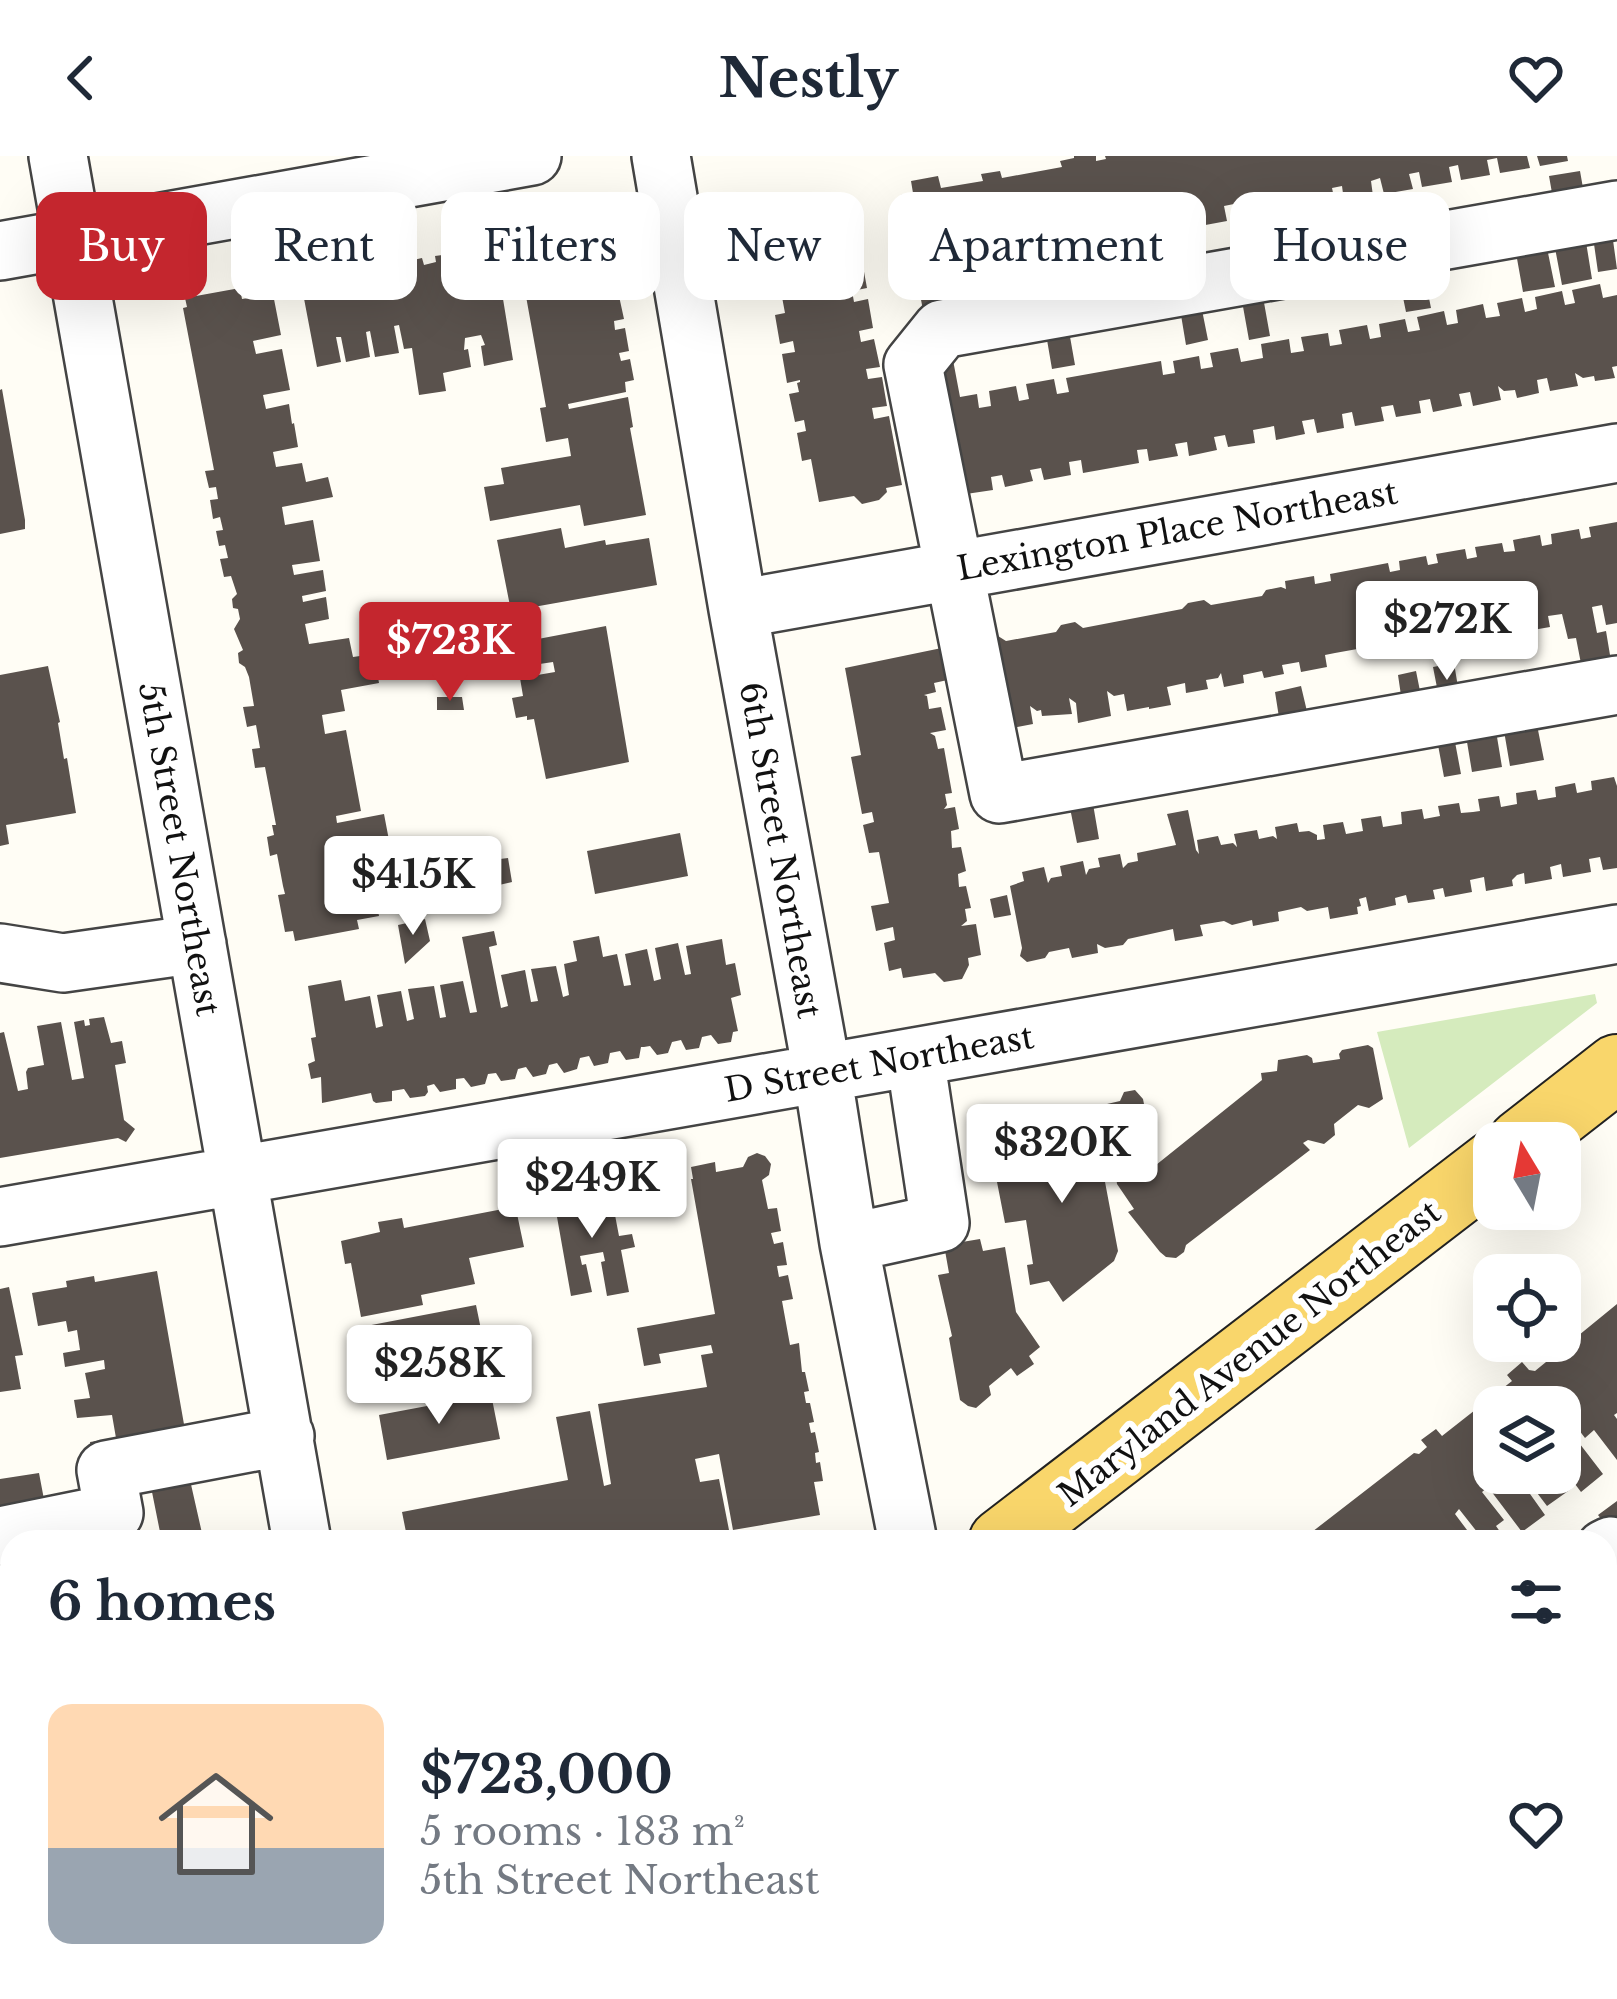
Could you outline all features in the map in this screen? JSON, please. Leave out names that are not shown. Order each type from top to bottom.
[{"type":"main road","points":[[1548,1122],[1617,1068]]},
{"type":"main road","points":[[1581,1149],[1617,1121]]},
{"type":"main road","name":"Maryland Avenue Northeast","points":[[1018,1530],[1473,1180]]},
{"type":"main road","name":"Maryland Avenue Northeast","points":[[1082,1530],[1475,1230]]},
{"type":"street","name":"5th Street Northeast","points":[[58,156],[65,192]]},
{"type":"street","points":[[207,215],[532,156]]},
{"type":"street","name":"6th Street Northeast","points":[[661,156],[849,1243],[906,1530]]},
{"type":"street","points":[[1617,210],[942,329],[913,364],[999,794],[1617,685]]},
{"type":"street","points":[[0,251],[36,245]]},
{"type":"street","name":"5th Street Northeast","points":[[84,300],[300,1530]]},
{"type":"street","name":"Lexington Place Northeast","points":[[738,608],[1617,453]]},
{"type":"street","name":"D Street Northeast","points":[[0,1217],[1617,934]]},
{"type":"street","points":[[0,953],[64,963],[197,944]]},
{"type":"street","points":[[849,1243],[940,1223],[915,1057]]},
{"type":"street","points":[[29,1530],[113,1513],[106,1469],[285,1436]]},
{"type":"green space","points":[[1595,994],[1597,1003],[1409,1148],[1377,1032]]},
{"type":"building","points":[[1527,156],[1530,168],[1500,173],[1497,158],[1487,160],[1490,175],[1461,180],[1458,165],[1449,167],[1452,182],[1422,187],[1419,172],[1409,174],[1413,189],[1396,192],[1384,192],[1380,178],[1371,181],[1372,192],[1343,192],[1342,186],[1332,188],[1333,192],[1230,192],[1230,205],[1224,206],[1227,221],[1206,225],[1206,192],[913,192],[911,181],[938,176],[941,188],[983,181],[981,174],[1000,171],[1002,178],[1062,167],[1060,161]]},
{"type":"building","points":[[1537,156],[1567,156],[1568,161],[1540,166]]},
{"type":"building","points":[[1580,171],[1586,205],[1555,210],[1549,176]]},
{"type":"building","points":[[1612,233],[1617,269],[1598,272],[1593,237]]},
{"type":"building","points":[[1586,242],[1592,279],[1562,285],[1555,248]]},
{"type":"building","points":[[1547,248],[1555,287],[1523,292],[1516,253]]},
{"type":"building","points":[[441,255],[441,300],[503,300],[513,360],[484,366],[481,335],[465,338],[471,367],[443,373],[446,391],[419,395],[412,348],[404,349],[399,325],[394,326],[399,353],[375,357],[370,331],[366,332],[370,357],[346,362],[341,337],[336,337],[341,362],[317,367],[304,300],[417,300],[417,259],[422,258],[424,265],[436,262],[435,256]]},
{"type":"building","points":[[1600,284],[1603,298],[1617,295],[1615,378],[1595,381],[1594,376],[1583,378],[1575,373],[1578,386],[1550,391],[1547,378],[1537,380],[1539,393],[1517,398],[1515,390],[1498,386],[1501,400],[1473,406],[1470,392],[1459,394],[1462,406],[1433,412],[1430,399],[1419,401],[1421,413],[1396,417],[1393,405],[1381,407],[1384,421],[1355,426],[1352,412],[1342,414],[1344,428],[1317,433],[1314,419],[1302,421],[1305,434],[1276,440],[1274,426],[1253,430],[1255,443],[1228,447],[1225,435],[1214,437],[1217,450],[1189,456],[1187,442],[1175,444],[1178,456],[1149,461],[1147,449],[1137,450],[1139,463],[1083,473],[1081,460],[1069,462],[1071,475],[1044,480],[1041,468],[1030,470],[1033,481],[1005,487],[1002,475],[991,477],[993,490],[966,494],[949,399],[939,401],[932,364],[953,360],[960,397],[977,394],[979,408],[991,406],[989,391],[1016,386],[1019,401],[1029,399],[1026,384],[1054,379],[1057,394],[1069,392],[1066,378],[1161,361],[1163,375],[1175,373],[1173,361],[1199,356],[1201,369],[1213,367],[1210,353],[1238,348],[1241,362],[1263,358],[1261,344],[1289,339],[1291,353],[1304,351],[1301,337],[1328,333],[1330,346],[1342,344],[1339,330],[1367,325],[1370,339],[1381,337],[1379,324],[1405,319],[1408,332],[1420,330],[1417,317],[1444,311],[1447,325],[1458,323],[1456,310],[1483,304],[1486,318],[1500,316],[1497,303],[1522,298],[1525,312],[1537,309],[1535,297],[1562,291],[1565,305],[1575,303],[1572,290]]},
{"type":"building","points":[[231,290],[231,300],[274,300],[281,335],[253,341],[256,354],[282,349],[290,390],[263,395],[266,409],[289,404],[298,447],[273,452],[276,467],[302,463],[306,482],[328,477],[333,497],[282,507],[285,525],[313,520],[320,561],[292,565],[294,575],[323,570],[326,591],[302,596],[303,602],[326,597],[329,619],[305,624],[309,644],[349,638],[353,657],[374,654],[379,683],[341,690],[345,711],[322,715],[325,734],[346,730],[361,811],[336,816],[337,823],[384,814],[392,856],[344,865],[351,883],[372,879],[379,916],[357,920],[359,929],[295,941],[293,931],[285,932],[278,895],[285,894],[277,854],[270,856],[267,837],[274,835],[272,825],[276,825],[265,767],[255,768],[252,749],[260,748],[256,725],[247,727],[243,707],[254,706],[249,677],[239,663],[238,653],[243,650],[234,629],[240,619],[232,599],[237,594],[231,576],[224,577],[220,559],[228,558],[216,531],[223,530],[220,517],[213,519],[210,500],[218,499],[216,487],[209,488],[205,471],[214,470],[183,308],[185,300],[207,300],[207,294]]},
{"type":"building","points":[[868,299],[873,328],[859,331],[861,342],[874,339],[880,367],[866,369],[868,379],[882,377],[887,406],[872,408],[874,419],[889,416],[902,485],[886,488],[879,500],[862,504],[854,496],[819,502],[811,459],[802,461],[797,433],[806,431],[804,420],[795,422],[789,394],[799,392],[800,380],[787,383],[782,354],[795,352],[793,341],[780,344],[775,315],[785,313],[783,300]]},
{"type":"building","points":[[527,300],[620,300],[624,319],[614,321],[615,330],[625,328],[629,351],[619,353],[621,361],[630,359],[634,380],[625,382],[626,392],[568,404],[569,409],[628,397],[646,515],[584,526],[580,505],[490,521],[484,487],[504,484],[501,468],[571,456],[568,438],[546,442],[540,408],[546,407]]},
{"type":"building","points":[[921,300],[951,300],[954,316],[925,321]]},
{"type":"building","points":[[1264,300],[1270,336],[1249,340],[1242,301]]},
{"type":"building","points":[[1404,300],[1429,300],[1431,308],[1406,312]]},
{"type":"building","points":[[1201,305],[1208,340],[1186,345],[1180,309]]},
{"type":"building","points":[[1069,331],[1075,365],[1052,369],[1046,334]]},
{"type":"building","points":[[0,390],[25,529],[0,534]]},
{"type":"building","points":[[1617,522],[1617,623],[1606,625],[1602,605],[1592,607],[1597,633],[1606,631],[1613,673],[1584,679],[1576,638],[1568,639],[1562,614],[1548,616],[1550,627],[1527,631],[1524,619],[1515,621],[1517,633],[1491,638],[1488,628],[1478,630],[1480,645],[1454,650],[1451,634],[1440,636],[1441,646],[1413,650],[1412,641],[1403,643],[1404,654],[1376,658],[1374,646],[1335,653],[1325,655],[1327,667],[1301,672],[1299,662],[1282,665],[1284,674],[1243,675],[1244,683],[1224,687],[1221,673],[1206,680],[1208,689],[1186,693],[1185,683],[1167,687],[1171,705],[1149,709],[1127,711],[1124,694],[1114,696],[1107,691],[1111,716],[1078,723],[1076,703],[1069,698],[1072,714],[1042,716],[1041,710],[1030,706],[1033,724],[1012,728],[984,638],[998,636],[1006,641],[1056,632],[1061,625],[1075,622],[1083,628],[1182,609],[1204,600],[1211,605],[1262,596],[1266,590],[1286,589],[1285,581],[1314,576],[1315,584],[1331,581],[1330,574],[1388,563],[1390,572],[1400,570],[1399,561],[1426,556],[1428,565],[1438,563],[1436,554],[1465,549],[1467,559],[1477,557],[1475,547],[1502,543],[1504,552],[1515,551],[1513,540],[1540,535],[1542,546],[1552,544],[1551,534],[1579,529],[1581,539],[1591,537],[1589,527]]},
{"type":"building","points":[[561,528],[565,548],[649,538],[657,585],[511,611],[497,540]]},
{"type":"building","points":[[606,626],[629,762],[546,779],[534,719],[516,718],[512,698],[523,696],[520,678],[555,672],[553,662],[506,669],[499,665],[497,653],[502,652],[501,646]]},
{"type":"building","points":[[961,644],[952,679],[934,683],[936,692],[924,695],[929,709],[941,707],[946,730],[930,733],[938,749],[944,748],[952,793],[945,794],[944,809],[955,807],[959,829],[951,831],[952,848],[961,847],[966,871],[958,874],[959,887],[966,886],[971,908],[965,909],[967,921],[961,926],[976,924],[981,955],[968,958],[962,979],[944,982],[935,973],[903,978],[901,968],[889,971],[884,943],[895,940],[893,927],[876,931],[871,906],[889,903],[879,852],[869,853],[863,825],[874,822],[872,812],[862,814],[851,757],[861,755],[845,668]]},
{"type":"building","points":[[1454,663],[1460,699],[1440,703],[1433,667]]},
{"type":"building","points":[[48,666],[76,813],[6,825],[9,844],[0,846],[0,675]]},
{"type":"building","points":[[1416,671],[1423,706],[1403,709],[1398,675]]},
{"type":"building","points":[[1301,686],[1310,724],[1281,730],[1275,692]]},
{"type":"building","points":[[437,697],[462,697],[464,710],[437,710]]},
{"type":"building","points":[[1537,725],[1544,760],[1510,766],[1504,731]]},
{"type":"building","points":[[1497,737],[1502,767],[1472,772],[1467,742]]},
{"type":"building","points":[[1455,742],[1461,774],[1444,777],[1438,745]]},
{"type":"building","points":[[1614,777],[1617,868],[1603,870],[1600,857],[1589,859],[1591,872],[1563,877],[1561,864],[1550,867],[1552,879],[1525,884],[1524,873],[1512,880],[1513,886],[1486,891],[1484,877],[1470,880],[1472,892],[1445,897],[1443,888],[1433,890],[1435,899],[1408,903],[1406,895],[1395,898],[1396,905],[1369,911],[1366,897],[1359,899],[1358,914],[1330,919],[1328,907],[1307,911],[1301,907],[1278,912],[1279,921],[1253,926],[1252,920],[1200,925],[1203,936],[1175,941],[1173,929],[1128,939],[1123,945],[1105,948],[1097,944],[1098,953],[1072,958],[1069,948],[1027,962],[1020,956],[1010,886],[1024,881],[1022,872],[1044,867],[1048,883],[1062,876],[1060,866],[1083,861],[1086,875],[1089,869],[1100,867],[1098,858],[1120,854],[1123,868],[1138,861],[1137,853],[1176,845],[1167,814],[1188,810],[1199,854],[1197,840],[1218,836],[1221,845],[1237,847],[1234,834],[1257,830],[1259,839],[1277,839],[1275,827],[1297,823],[1299,832],[1325,839],[1323,825],[1343,822],[1346,834],[1363,831],[1361,819],[1381,816],[1383,827],[1402,824],[1401,812],[1422,809],[1424,819],[1440,816],[1438,806],[1459,803],[1461,813],[1480,811],[1478,799],[1499,796],[1501,807],[1517,804],[1516,793],[1536,790],[1538,800],[1556,797],[1555,787],[1575,783],[1577,793],[1592,790],[1591,781]]},
{"type":"building","points":[[1093,804],[1099,839],[1077,843],[1070,808]]},
{"type":"building","points":[[680,833],[688,876],[595,894],[587,851]]},
{"type":"building","points":[[490,853],[492,860],[508,858],[512,882],[499,885],[500,889],[440,900],[432,865]]},
{"type":"building","points":[[1007,895],[1011,915],[994,918],[990,899]]},
{"type":"building","points":[[425,919],[430,941],[405,964],[398,925]]},
{"type":"building","points":[[494,931],[497,945],[489,947],[501,1008],[508,1006],[501,975],[525,970],[531,1002],[538,1001],[531,969],[556,966],[563,997],[569,995],[564,964],[577,961],[573,941],[599,936],[603,957],[617,954],[624,986],[631,985],[625,954],[647,949],[654,981],[661,979],[655,948],[678,943],[685,975],[691,974],[686,946],[722,939],[726,965],[735,963],[741,995],[731,998],[738,1031],[733,1032],[731,1042],[718,1044],[711,1035],[702,1037],[699,1048],[686,1050],[681,1040],[672,1042],[668,1053],[657,1055],[650,1046],[641,1047],[639,1058],[626,1060],[620,1051],[610,1053],[608,1063],[594,1066],[589,1056],[580,1058],[577,1069],[564,1073],[557,1063],[549,1065],[546,1074],[533,1077],[526,1067],[518,1069],[515,1079],[501,1081],[496,1073],[488,1074],[485,1084],[471,1087],[464,1078],[456,1079],[456,1089],[440,1092],[434,1084],[427,1086],[425,1096],[410,1098],[404,1089],[392,1091],[392,1101],[376,1103],[371,1093],[322,1103],[321,1077],[311,1079],[308,1064],[315,1061],[311,1038],[316,1037],[308,986],[341,980],[345,1001],[370,996],[376,1028],[383,1026],[377,995],[401,991],[407,1021],[414,1019],[408,989],[434,986],[440,1018],[446,1017],[440,985],[463,981],[470,1013],[477,1012],[462,937]]},
{"type":"building","points":[[104,1017],[111,1043],[122,1041],[126,1063],[115,1065],[124,1120],[135,1129],[126,1142],[118,1138],[0,1158],[0,1033],[4,1032],[18,1091],[28,1089],[28,1068],[44,1065],[37,1026],[61,1022],[72,1080],[84,1078],[74,1022],[84,1020],[85,1026],[90,1025],[89,1019]]},
{"type":"building","points":[[1373,1048],[1383,1099],[1369,1108],[1358,1105],[1334,1124],[1335,1135],[1324,1144],[1303,1143],[1310,1150],[1186,1245],[1176,1258],[1160,1252],[1128,1212],[1134,1209],[1117,1184],[1107,1104],[1135,1090],[1143,1099],[1156,1165],[1262,1080],[1261,1073],[1277,1071],[1278,1060],[1307,1055],[1313,1063],[1340,1059],[1342,1050]]},
{"type":"building","points":[[1076,1118],[1080,1137],[1096,1134],[1118,1251],[1114,1261],[1063,1302],[1049,1281],[1030,1285],[1027,1265],[1033,1264],[1026,1220],[1005,1223],[997,1182],[1017,1179],[1012,1149],[1028,1146],[1025,1127]]},
{"type":"building","points":[[757,1153],[771,1164],[769,1175],[762,1180],[768,1209],[777,1208],[781,1231],[771,1233],[774,1244],[783,1242],[787,1265],[777,1266],[779,1277],[788,1275],[793,1299],[782,1301],[790,1345],[799,1343],[809,1391],[804,1392],[823,1481],[814,1482],[820,1515],[733,1530],[719,1454],[695,1459],[700,1482],[719,1479],[729,1530],[406,1530],[402,1512],[568,1480],[556,1417],[590,1411],[604,1486],[611,1484],[598,1404],[707,1387],[701,1355],[713,1353],[711,1345],[659,1354],[661,1363],[644,1366],[637,1328],[715,1314],[691,1167],[715,1162],[716,1172],[743,1167]]},
{"type":"building","points":[[610,1189],[619,1236],[632,1234],[635,1247],[621,1250],[629,1292],[607,1296],[603,1252],[580,1256],[592,1292],[571,1296],[554,1200]]},
{"type":"building","points":[[516,1209],[524,1247],[469,1258],[475,1284],[421,1295],[423,1305],[361,1317],[351,1263],[345,1264],[341,1241],[380,1232],[378,1222],[402,1218],[404,1228]]},
{"type":"building","points":[[980,1239],[983,1251],[1005,1247],[1016,1312],[1040,1347],[1029,1356],[1034,1364],[1017,1376],[1011,1368],[989,1386],[991,1395],[976,1408],[960,1400],[938,1275],[949,1273],[944,1245]]},
{"type":"building","points":[[157,1271],[188,1447],[93,1464],[90,1442],[116,1438],[112,1415],[77,1418],[74,1400],[90,1398],[85,1373],[105,1369],[104,1360],[65,1367],[63,1353],[80,1350],[77,1330],[68,1332],[66,1321],[38,1326],[32,1293],[94,1276],[95,1282]]},
{"type":"building","points":[[9,1287],[23,1355],[15,1356],[21,1389],[0,1392],[0,1289]]},
{"type":"building","points":[[1617,1304],[1617,1460],[1594,1430],[1585,1438],[1581,1433],[1581,1386],[1506,1386],[1512,1381],[1507,1375],[1522,1362],[1529,1370],[1546,1362],[1581,1362],[1581,1333]]},
{"type":"building","points":[[476,1305],[484,1344],[450,1350],[456,1384],[375,1399],[366,1351],[360,1349],[357,1332],[361,1327]]},
{"type":"building","points":[[491,1394],[500,1439],[387,1460],[379,1415]]},
{"type":"building","points":[[1473,1412],[1473,1494],[1484,1494],[1504,1520],[1496,1526],[1499,1530],[1476,1530],[1459,1509],[1455,1514],[1467,1530],[1315,1530],[1414,1453],[1419,1454],[1427,1447],[1421,1440],[1436,1429],[1442,1436]]},
{"type":"building","points":[[1581,1445],[1603,1474],[1581,1492]]},
{"type":"building","points":[[39,1473],[46,1510],[0,1518],[0,1479]]},
{"type":"building","points":[[190,1480],[201,1530],[160,1530],[151,1487]]},
{"type":"building","points":[[1493,1494],[1530,1494],[1545,1515],[1520,1530]]},
{"type":"building","points":[[1538,1494],[1564,1494],[1547,1506]]},
{"type":"building","points":[[1617,1501],[1617,1530],[1610,1530],[1598,1515]]}]
